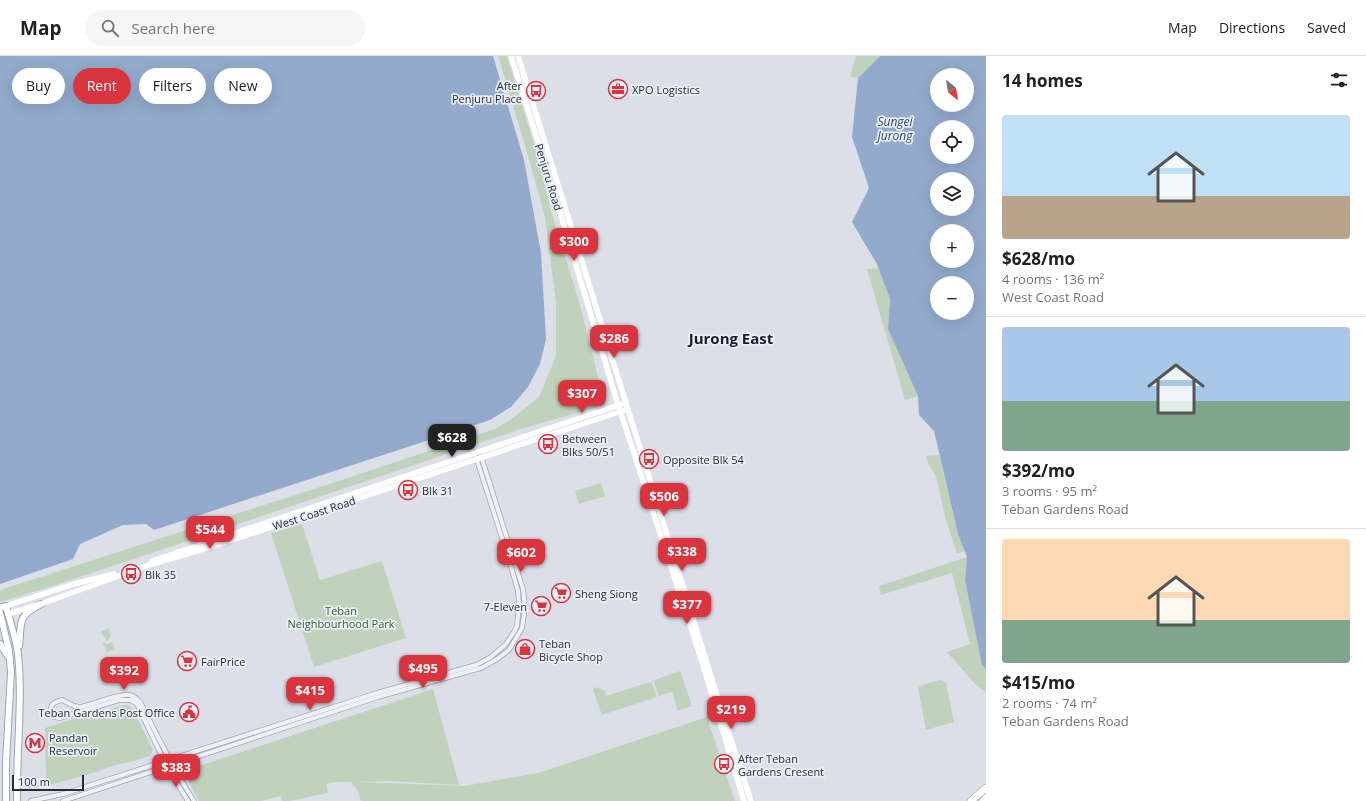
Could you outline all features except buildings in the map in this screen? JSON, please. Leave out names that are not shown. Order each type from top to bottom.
[{"type":"highway","points":[[971,801],[986,788]]},
{"type":"highway","points":[[983,801],[986,798]]},
{"type":"main road","name":"Penjuru Road","points":[[512,56],[620,408],[751,801]]},
{"type":"main road","name":"Penjuru Road","points":[[518,56],[627,406],[744,801]]},
{"type":"main road","name":"West Coast Road","points":[[3,607],[74,584],[110,575],[627,406]]},
{"type":"main road","name":"West Coast Road","points":[[0,615],[41,604],[138,569],[230,540],[478,455]]},
{"type":"main road","points":[[17,801],[16,769],[19,709],[18,652],[20,630],[23,617],[28,611],[41,604]]},
{"type":"main road","points":[[3,607],[8,614],[18,652]]},
{"type":"main road","points":[[0,615],[11,661],[11,688],[8,711],[6,762],[6,801]]},
{"type":"main road","points":[[0,644],[11,661]]},
{"type":"street","points":[[31,801],[64,794],[170,759],[378,695],[481,668],[509,650],[522,628],[525,608],[523,590],[478,455]]},
{"type":"street","points":[[188,801],[167,767],[137,704],[131,700],[119,700],[60,718],[55,718],[52,715],[51,709],[53,705],[62,700],[74,706],[80,706],[121,695],[129,695],[140,702],[194,801]]},
{"type":"street","points":[[63,801],[378,695]]},
{"type":"green space","points":[[498,56],[507,56],[538,157],[552,215],[579,301],[605,405],[524,428],[53,586],[0,602],[0,590],[495,429],[510,420],[539,397],[556,356],[556,303],[545,217]]},
{"type":"green space","points":[[856,56],[880,56],[858,78],[850,77]]},
{"type":"green space","points":[[879,268],[890,299],[888,329],[918,396],[905,400],[867,269]]},
{"type":"green space","points":[[939,455],[958,534],[965,551],[957,554],[945,517],[936,476],[928,463],[926,456]]},
{"type":"green space","points":[[601,483],[605,496],[579,504],[575,491]]},
{"type":"green space","name":"Teban Neighbourhood Park","points":[[302,524],[320,580],[382,561],[406,638],[314,667],[271,533]]},
{"type":"green space","points":[[967,557],[965,580],[982,664],[986,669],[986,692],[976,685],[947,652],[970,644],[952,573],[881,595],[879,586]]},
{"type":"green space","points":[[109,628],[111,636],[107,641],[101,633]]},
{"type":"green space","points":[[104,642],[107,644],[113,642],[116,650],[107,653],[103,645]]},
{"type":"green space","points":[[680,671],[692,706],[678,711],[672,692],[659,696],[654,682],[655,680]]},
{"type":"green space","points":[[941,680],[946,683],[954,722],[926,730],[918,688],[922,685]]},
{"type":"green space","points":[[650,682],[657,697],[602,715],[593,690],[594,687],[605,691],[606,696]]},
{"type":"green space","points":[[433,689],[459,785],[388,781],[359,782],[464,786],[538,773],[707,717],[735,801],[361,801],[358,791],[351,782],[333,782],[326,784],[328,793],[290,801],[282,801],[281,796],[261,801],[199,801],[189,782],[188,773],[196,767]]},
{"type":"green space","points":[[125,705],[130,706],[134,711],[153,750],[150,756],[46,786],[45,728],[74,719],[85,717],[90,718],[107,710]]},
{"type":"water","points":[[0,56],[493,56],[524,160],[541,253],[546,339],[540,364],[528,387],[511,407],[490,420],[154,530],[146,524],[123,525],[80,544],[73,559],[0,584]]},
{"type":"water","name":"Sungei Jurong","points":[[880,56],[986,56],[986,669],[982,665],[965,580],[967,557],[958,534],[934,431],[919,415],[918,396],[888,329],[890,299],[877,264],[852,222],[869,188],[852,137],[858,78]]},
{"type":"place","name":"XPO Logistics","points":[[618,89]]},
{"type":"place","name":"After Penjuru Place","points":[[536,91]]},
{"type":"place","name":"Between Blks 50/51","points":[[548,444]]},
{"type":"place","name":"Opposite Blk 54","points":[[649,459]]},
{"type":"place","name":"Blk 31","points":[[408,490]]},
{"type":"place","name":"Blk 35","points":[[131,574]]},
{"type":"place","name":"Sheng Siong","points":[[561,593]]},
{"type":"place","name":"7-Eleven","points":[[541,606]]},
{"type":"place","name":"Teban Bicycle Shop","points":[[525,649]]},
{"type":"place","name":"FairPrice","points":[[187,661]]},
{"type":"place","name":"Teban Gardens Post Office","points":[[189,712]]},
{"type":"place","name":"Pandan Reservoir","points":[[35,743]]},
{"type":"place","name":"After Teban Gardens Cresent","points":[[724,764]]},
{"type":"district","name":"Jurong East","points":[[731,338]]}]
